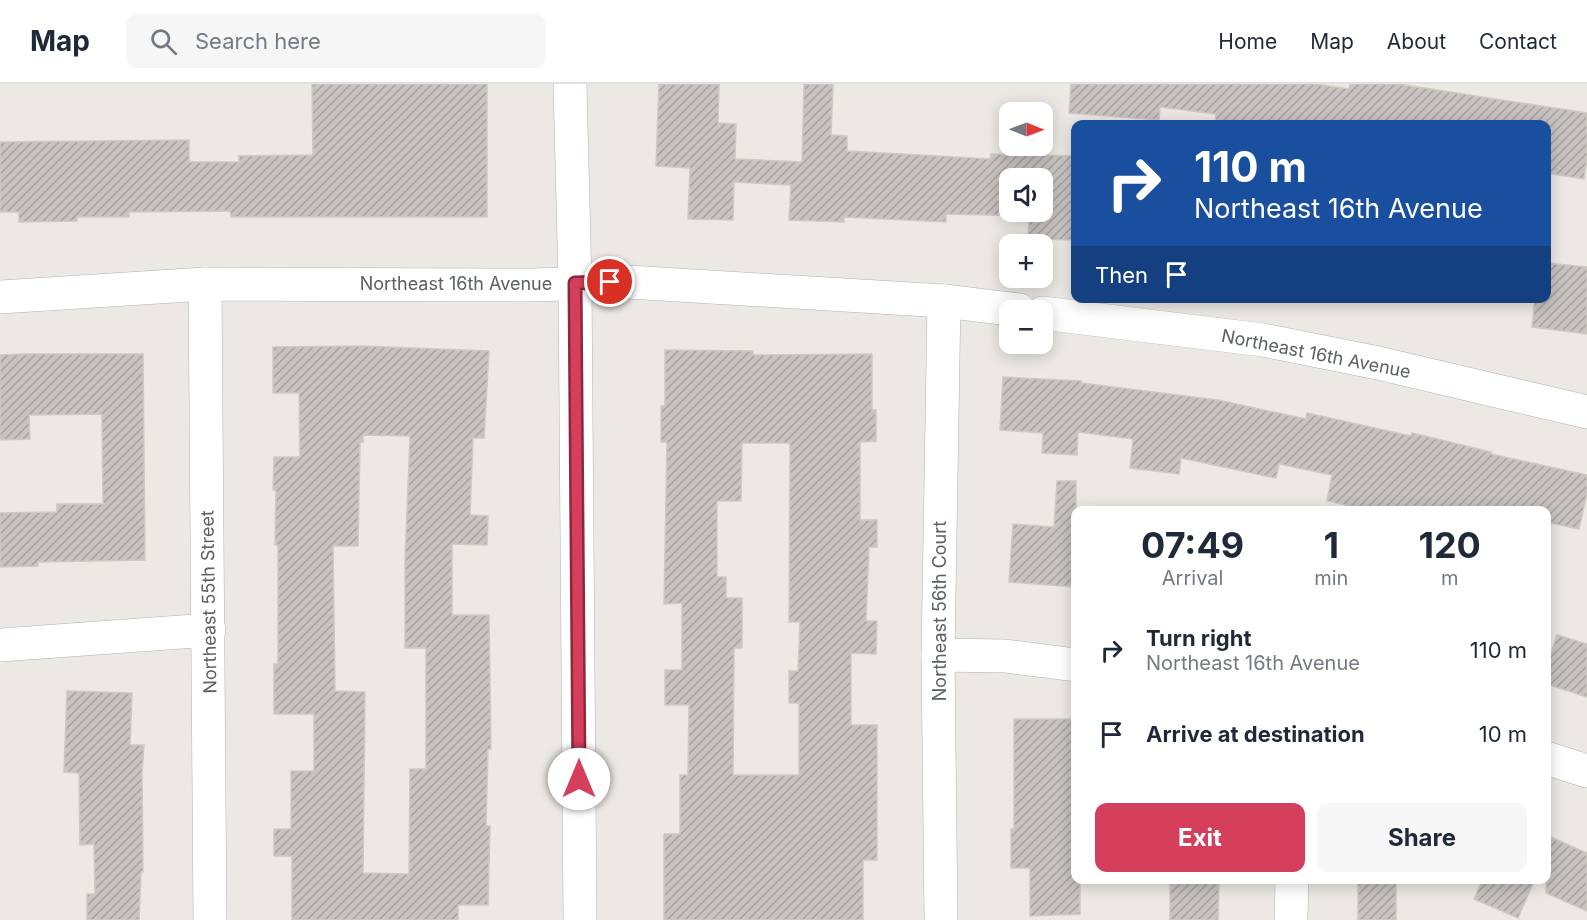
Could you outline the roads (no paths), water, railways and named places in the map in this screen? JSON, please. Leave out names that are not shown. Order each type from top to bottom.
[{"type":"street","points":[[570,84],[575,283],[580,920]]},
{"type":"street","name":"Northeast 16th Avenue","points":[[0,297],[205,284],[533,285],[628,282],[944,301],[999,308]]},
{"type":"street","name":"Northeast 55th Street","points":[[205,284],[210,920]]},
{"type":"street","name":"Northeast 56th Court","points":[[941,920],[939,655],[944,301]]},
{"type":"street","name":"Northeast 16th Avenue","points":[[1053,314],[1263,340],[1378,363],[1587,412]]},
{"type":"street","points":[[0,645],[209,630]]},
{"type":"street","points":[[939,655],[1005,656],[1071,664]]},
{"type":"street","points":[[1551,760],[1587,771]]},
{"type":"street","points":[[1291,920],[1292,884]]}]
